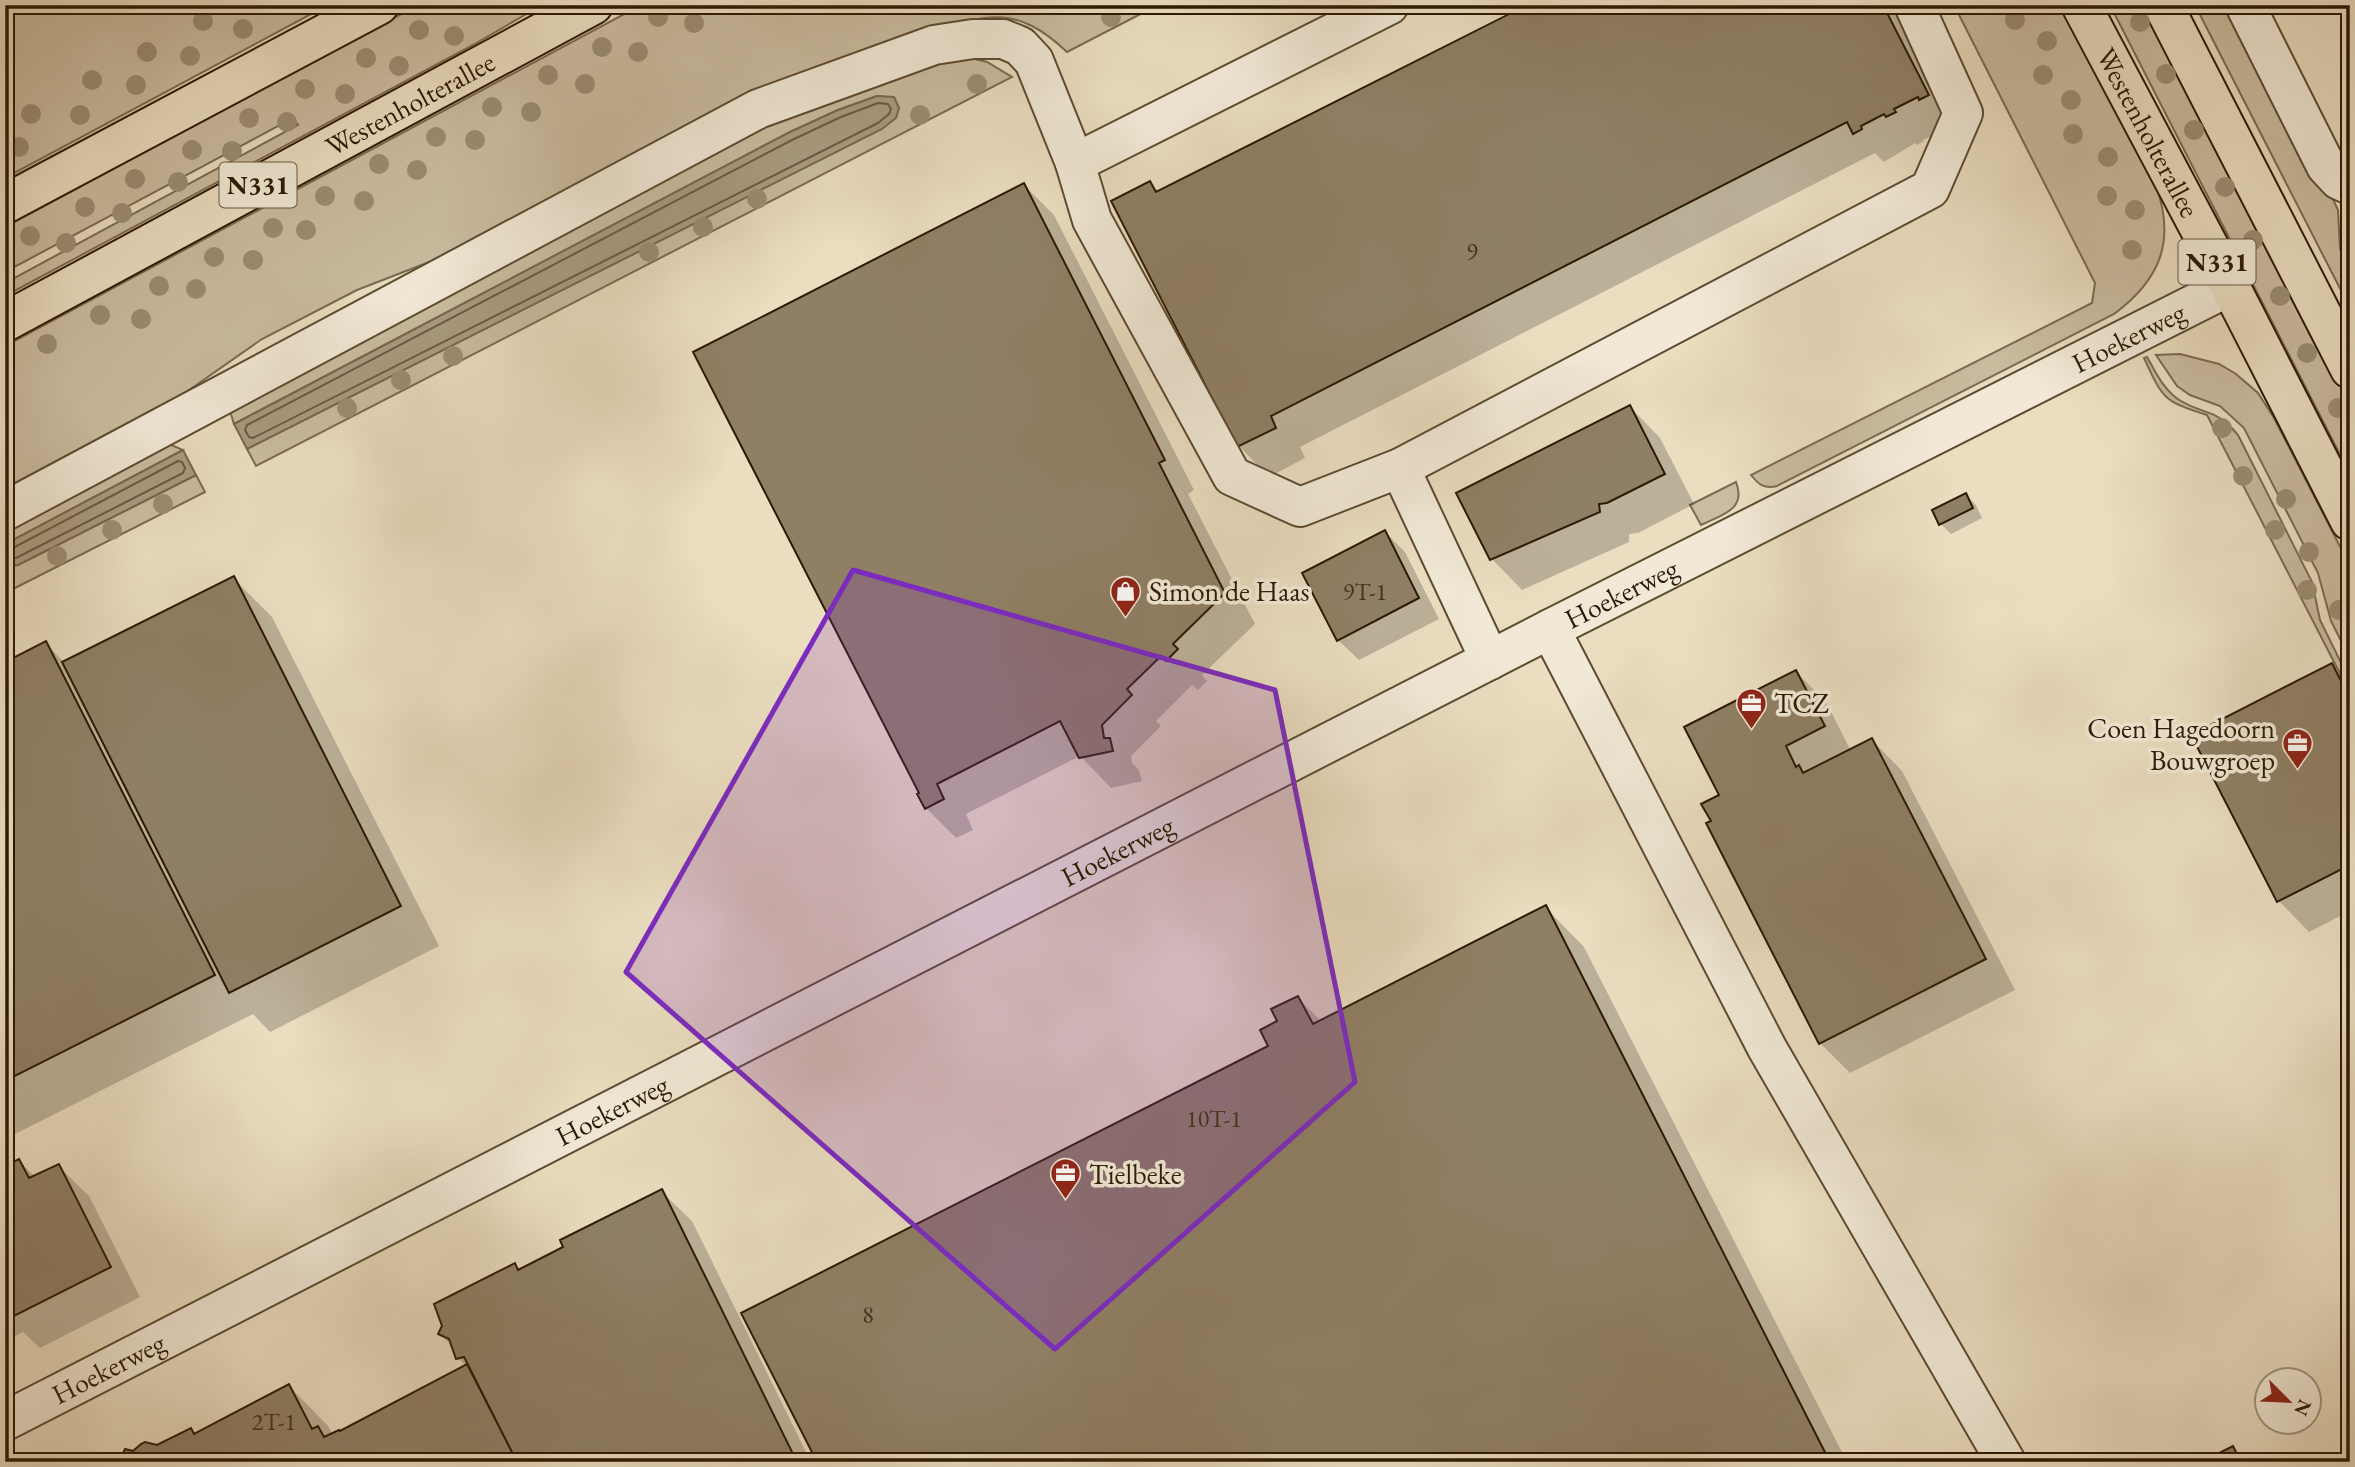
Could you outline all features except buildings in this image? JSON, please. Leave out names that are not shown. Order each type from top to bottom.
[{"type":"main road","points":[[5,204],[379,5]]},
{"type":"main road","name":"Westenholterallee","points":[[5,322],[593,5]]},
{"type":"main road","name":"Westenholterallee","points":[[2081,5],[2230,286],[2350,521]]},
{"type":"main road","name":"N331","points":[[2163,5],[2350,369]]},
{"type":"street","points":[[1075,163],[1390,5]]},
{"type":"street","points":[[5,511],[758,109],[934,46],[973,39],[1003,39],[1020,46],[1034,61],[1075,163],[1093,220],[1232,477],[1300,507],[1400,468],[1930,189],[1964,113],[1914,5]]},
{"type":"street","points":[[2245,5],[2326,166],[2339,180],[2350,185]]},
{"type":"street","name":"Hoekerweg","points":[[5,1421],[1550,629],[2230,286]]},
{"type":"street","points":[[1400,468],[1490,660]]},
{"type":"street","points":[[1550,629],[1767,1048],[2006,1462]]},
{"type":"highlighted area","points":[[853,570],[1275,690],[1355,1082],[1055,1349],[626,972]]},
{"type":"shaded area","points":[[5,5],[328,5],[5,178]]},
{"type":"shaded area","points":[[418,5],[542,5],[473,45],[5,296],[5,283],[298,125],[293,118],[5,272],[5,227]]},
{"type":"shaded area","points":[[641,5],[1158,5],[1067,52],[1032,26],[1000,17],[967,22],[926,35],[437,259],[357,290],[262,339],[132,430],[5,499],[5,346]]},
{"type":"shaded area","points":[[1954,5],[2061,5],[2156,186],[2164,224],[2164,242],[2160,258],[2143,287],[2114,314],[1777,486],[1762,485],[1751,475],[2092,303],[2095,283]]},
{"type":"shaded area","points":[[2110,5],[2148,5],[2350,401],[2350,474]]},
{"type":"shaded area","points":[[2195,5],[2224,5],[2308,169],[2332,197],[2338,210],[2340,248],[2350,286],[2350,308]]},
{"type":"shaded area","points":[[967,57],[987,62],[1012,77],[256,466],[247,449],[788,175],[899,108],[894,98],[877,96],[838,110],[790,132],[234,424],[230,411],[737,133],[927,59]]},
{"type":"shaded area","points":[[2180,354],[2219,364],[2236,374],[2258,393],[2274,418],[2350,566],[2350,659],[2331,621],[2318,573],[2244,428],[2220,406],[2190,395],[2177,386],[2156,355]]},
{"type":"shaded area","points":[[2147,357],[2170,393],[2224,421],[2238,435],[2312,582],[2320,620],[2350,681],[2350,693],[2207,415],[2181,406],[2166,397],[2150,372],[2144,358]]},
{"type":"shaded area","points":[[169,444],[183,450],[5,546],[5,525]]},
{"type":"shaded area","points":[[196,475],[205,492],[5,593],[5,564],[18,565]]},
{"type":"shaded area","points":[[1736,482],[1738,499],[1735,505],[1724,514],[1701,525],[1690,505]]},
{"type":"water","points":[[877,96],[894,97],[899,108],[896,118],[882,129],[247,449],[234,424],[790,132]]},
{"type":"water","points":[[183,450],[196,475],[18,565],[5,564],[5,546],[9,542]]},
{"type":"place","name":"Simon de Haas","points":[[1126,618]]},
{"type":"place","name":"TCZ","points":[[1751,730]]},
{"type":"place","name":"Coen Hagedoorn Bouwgroep","points":[[2298,771]]},
{"type":"place","name":"Tielbeke","points":[[1066,1201]]}]
